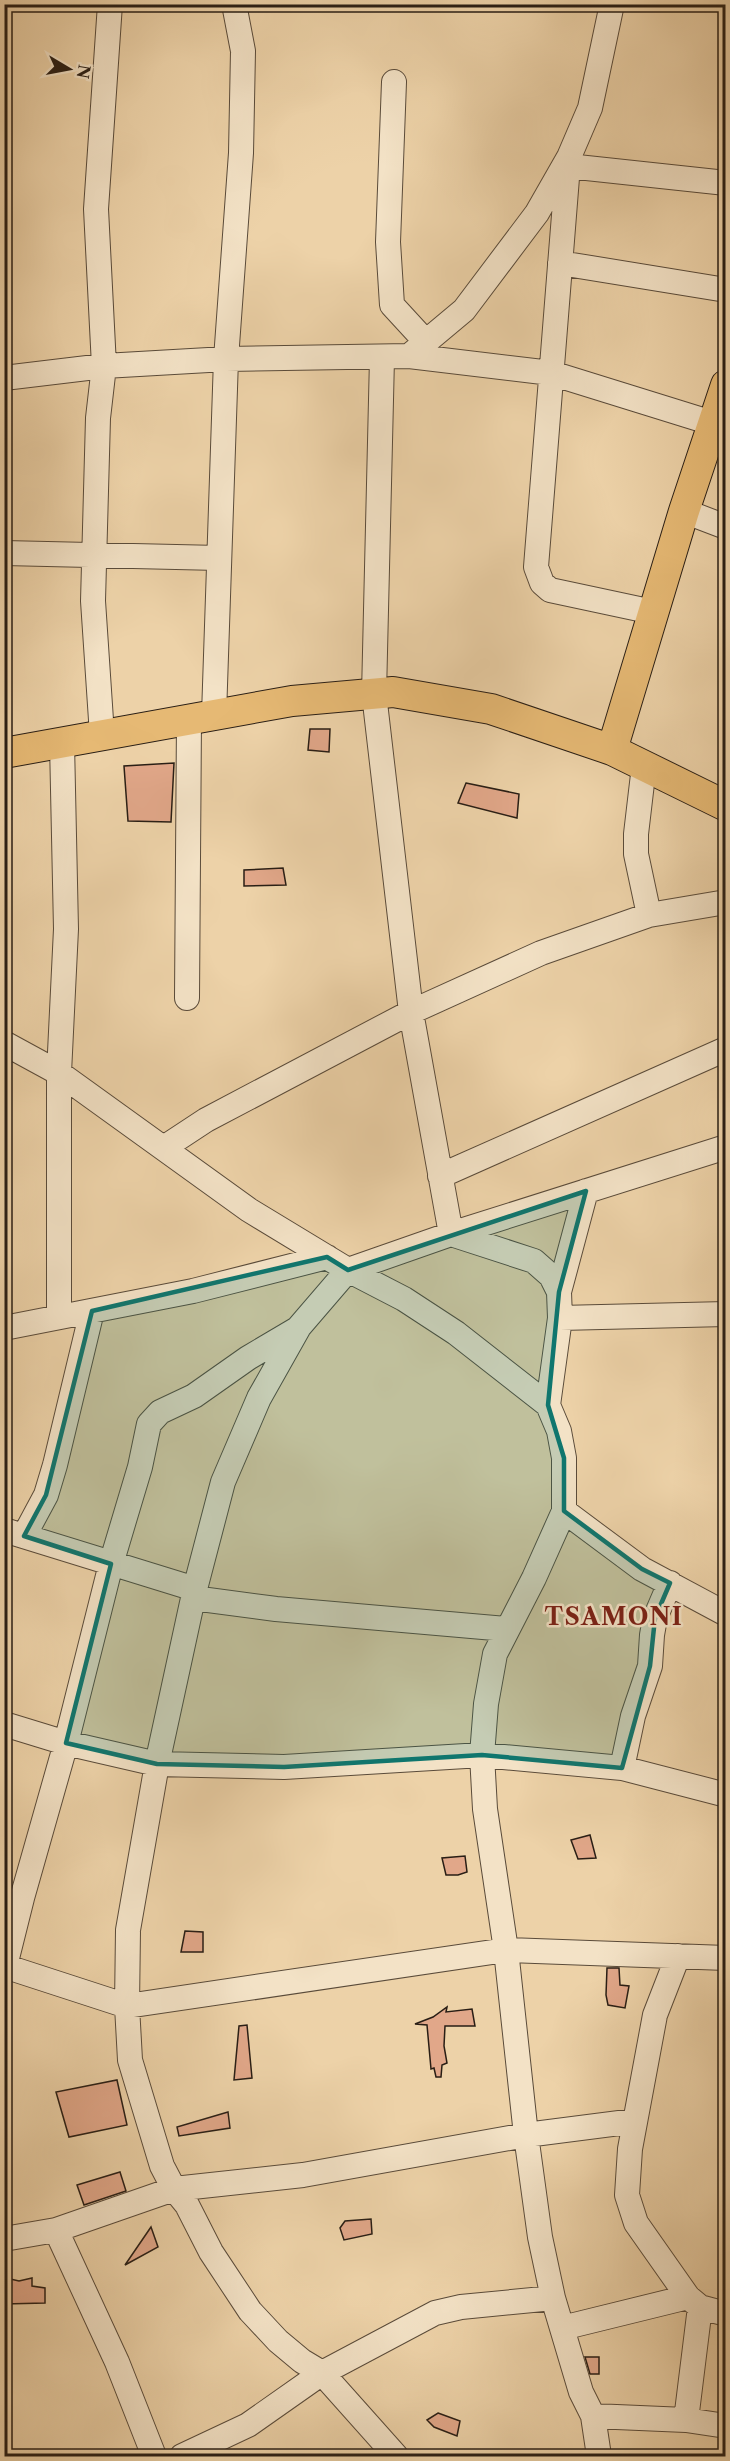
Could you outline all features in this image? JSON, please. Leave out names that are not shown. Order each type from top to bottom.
[{"type":"main road","points":[[612,750],[684,511],[726,386]]},
{"type":"main road","points":[[4,753],[292,701],[393,692],[491,709],[612,750],[726,806]]},
{"type":"street","points":[[102,735],[93,601],[98,418],[104,366],[96,209],[110,4]]},
{"type":"street","points":[[186,998],[202,717],[219,558],[225,359],[241,153],[243,51],[234,4]]},
{"type":"street","points":[[417,349],[464,310],[537,213],[569,162],[590,108],[612,4]]},
{"type":"street","points":[[394,82],[388,242],[392,305],[417,349]]},
{"type":"street","points":[[569,162],[726,183]]},
{"type":"street","points":[[569,162],[536,567],[542,583],[550,590],[653,612]]},
{"type":"street","points":[[560,263],[726,290]]},
{"type":"street","points":[[4,378],[104,366],[225,359],[382,358],[417,349],[551,372],[712,423]]},
{"type":"street","points":[[382,358],[375,694],[411,1012],[450,1234]]},
{"type":"street","points":[[684,511],[726,527]]},
{"type":"street","points":[[4,553],[219,558]]},
{"type":"street","points":[[58,1317],[59,1073],[66,928],[62,743]]},
{"type":"street","points":[[644,766],[636,834],[636,854],[649,915]]},
{"type":"street","points":[[165,1147],[206,1120],[411,1012],[541,953],[649,915],[726,902]]},
{"type":"street","points":[[4,1043],[59,1073],[249,1209],[348,1270],[404,1299],[456,1333],[548,1405]]},
{"type":"street","points":[[440,1176],[726,1049]]},
{"type":"street","points":[[396,2457],[322,2373],[302,2361],[278,2341],[250,2311],[211,2252],[187,2205],[174,2189],[162,2166],[130,2060],[127,2006],[128,1930],[157,1764],[194,1594],[223,1482],[259,1398],[299,1327],[348,1270],[450,1234],[726,1147]]},
{"type":"street","points":[[586,1191],[560,1292],[560,1318],[548,1405],[558,1431],[564,1458],[564,1510],[534,1578],[495,1654],[486,1704],[482,1755],[485,1809],[506,1950],[526,2135],[540,2237],[553,2298],[581,2392],[592,2416],[599,2457]]},
{"type":"street","points":[[450,1234],[534,1261],[551,1276],[560,1292]]},
{"type":"street","points":[[4,1328],[193,1291],[327,1257]]},
{"type":"street","points":[[92,1311],[56,1465],[46,1495],[14,1533],[194,1594],[276,1609],[506,1629]]},
{"type":"street","points":[[560,1318],[726,1314]]},
{"type":"street","points":[[299,1327],[248,1358],[194,1396],[153,1417],[149,1424],[140,1467],[111,1564],[66,1743],[22,1898],[5,1968],[127,2006],[506,1950],[726,1958]]},
{"type":"street","points":[[564,1510],[642,1569],[726,1614]]},
{"type":"street","points":[[622,1767],[633,1716],[650,1666],[655,1618],[670,1584]]},
{"type":"street","points":[[4,1724],[66,1743],[157,1764],[284,1767],[482,1755],[622,1767],[726,1795]]},
{"type":"street","points":[[678,1956],[655,2015],[630,2149],[627,2195],[636,2223],[694,2302],[686,2420]]},
{"type":"street","points":[[4,2239],[56,2230],[174,2189],[303,2175],[526,2135],[635,2121]]},
{"type":"street","points":[[56,2230],[117,2362],[154,2457]]},
{"type":"street","points":[[182,2457],[248,2426],[322,2373],[435,2313],[461,2307],[553,2298]]},
{"type":"street","points":[[562,2328],[694,2302],[726,2314]]},
{"type":"street","points":[[592,2416],[686,2420],[726,2426]]},
{"type":"highlighted area","points":[[586,1191],[559,1292],[548,1405],[564,1458],[564,1511],[642,1569],[670,1583],[655,1618],[650,1666],[622,1768],[482,1755],[284,1767],[157,1764],[66,1743],[111,1564],[24,1536],[46,1495],[92,1311],[327,1257],[348,1270]]},
{"type":"building","points":[[310,729],[330,729],[329,752],[308,750]]},
{"type":"building","points":[[174,763],[171,822],[128,821],[124,766]]},
{"type":"building","points":[[466,783],[519,794],[517,818],[458,803]]},
{"type":"building","points":[[283,868],[286,885],[244,886],[244,870]]},
{"type":"building","points":[[590,1835],[596,1858],[578,1859],[571,1840]]},
{"type":"building","points":[[465,1856],[467,1872],[446,1875],[442,1858]]},
{"type":"building","points":[[185,1931],[203,1932],[203,1952],[181,1952]]},
{"type":"building","points":[[607,1968],[619,1968],[620,1985],[629,1986],[625,2008],[608,2005]]},
{"type":"building","points":[[447,2007],[446,2012],[472,2009],[475,2026],[445,2026],[444,2046],[447,2063],[442,2065],[441,2077],[436,2077],[434,2068],[431,2069],[427,2025],[415,2024],[433,2017]]},
{"type":"building","points":[[247,2025],[252,2078],[234,2080],[239,2026]]},
{"type":"building","points":[[117,2080],[127,2125],[69,2137],[56,2092]]},
{"type":"building","points":[[228,2112],[230,2128],[179,2136],[177,2127]]},
{"type":"building","points":[[120,2172],[126,2191],[84,2205],[77,2185]]},
{"type":"building","points":[[371,2219],[372,2234],[344,2240],[340,2228],[345,2221]]},
{"type":"building","points":[[151,2227],[158,2247],[125,2265]]},
{"type":"building","points":[[6,2278],[19,2281],[32,2278],[32,2286],[45,2288],[45,2303],[4,2304]]},
{"type":"building","points":[[585,2357],[599,2357],[599,2374],[590,2374]]},
{"type":"building","points":[[438,2413],[460,2421],[457,2436],[434,2427],[427,2420]]},
{"type":"district","name":"TSAMONI","points":[[614,1617]]}]
